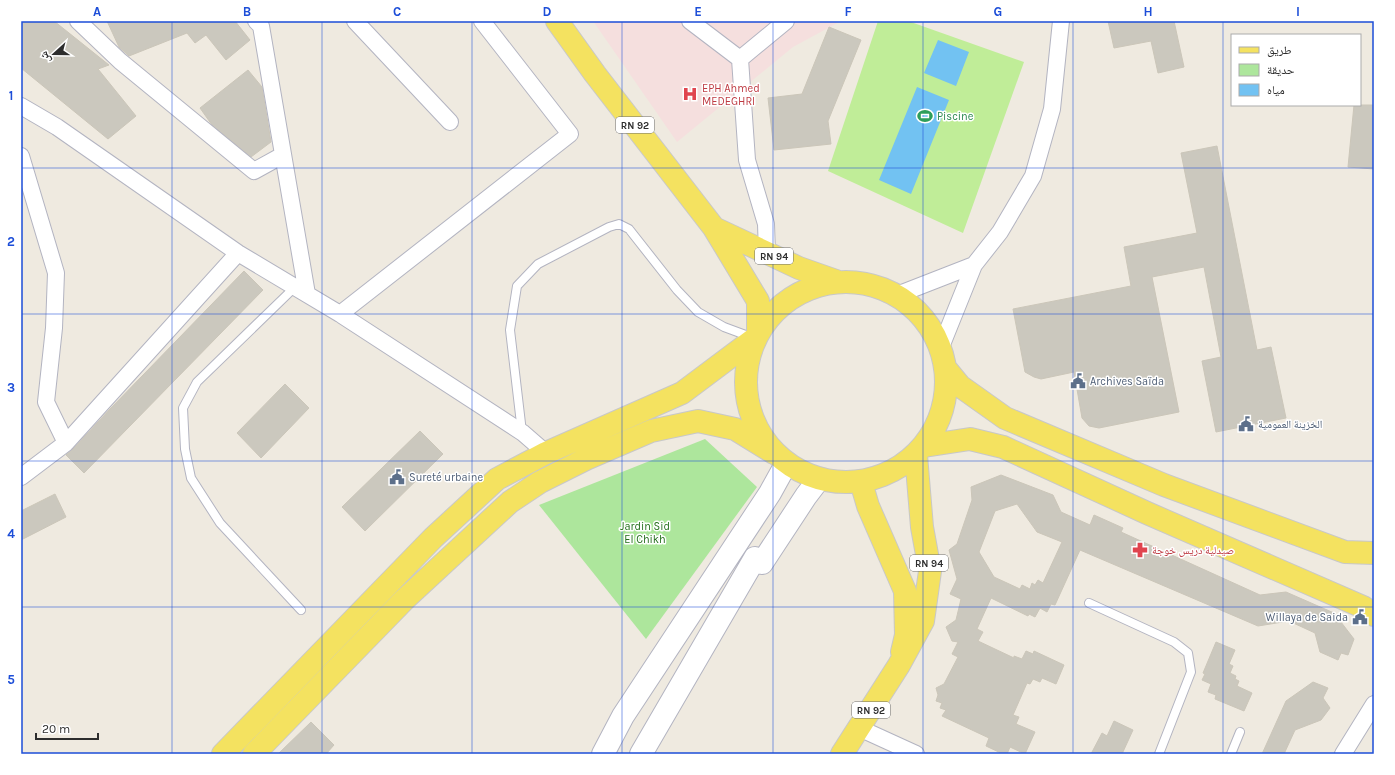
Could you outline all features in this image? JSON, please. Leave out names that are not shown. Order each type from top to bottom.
[{"type":"main road","name":"RN 92","points":[[557,21],[595,74],[714,228]]},
{"type":"main road","name":"RN 94","points":[[714,228],[799,268],[836,281]]},
{"type":"main road","points":[[714,228],[758,301],[756,335],[746,368],[746,399],[756,428],[780,458]]},
{"type":"main road","points":[[223,754],[433,538],[497,479],[546,453],[682,393],[756,335],[778,307],[805,289],[836,281],[868,283],[897,295],[916,309],[931,326],[941,347],[946,368],[947,389],[943,410],[936,429],[920,451],[890,473],[861,482],[819,479],[802,473],[735,429],[698,421],[651,431],[586,459],[540,482],[510,502],[405,599],[254,754]]},
{"type":"main road","points":[[946,368],[960,386],[1005,418],[1164,485],[1345,552],[1374,553]]},
{"type":"main road","points":[[920,451],[970,439],[1003,447],[1370,615]]},
{"type":"main road","name":"RN 94","points":[[899,665],[923,621],[930,571],[922,527],[920,451]]},
{"type":"main road","points":[[603,754],[623,716],[770,493],[780,458]]},
{"type":"main road","points":[[641,754],[755,558],[762,563],[802,501],[819,479]]},
{"type":"main road","name":"RN 94","points":[[861,482],[868,506],[905,591],[906,635],[899,665]]},
{"type":"main road","points":[[388,584],[405,599]]},
{"type":"main road","name":"RN 92","points":[[842,754],[899,665]]},
{"type":"street","points":[[78,21],[120,61],[254,171],[283,155]]},
{"type":"street","points":[[355,21],[450,122]]},
{"type":"street","points":[[340,314],[570,134],[482,21]]},
{"type":"street","points":[[690,21],[740,59],[747,160],[766,224],[768,253]]},
{"type":"street","points":[[740,59],[786,21]]},
{"type":"street","points":[[941,347],[974,265],[1000,232],[1033,176],[1052,109],[1061,21]]},
{"type":"street","points":[[260,23],[283,155],[301,290]]},
{"type":"street","points":[[21,106],[57,127],[238,253],[340,314],[522,433],[546,453]]},
{"type":"street","points":[[21,156],[56,273],[54,328],[46,402],[66,443]]},
{"type":"street","points":[[21,477],[66,443],[238,253]]},
{"type":"street","points":[[897,295],[974,265]]},
{"type":"street","points":[[1343,754],[1374,704]]},
{"type":"street","points":[[859,728],[916,754]]},
{"type":"lane","points":[[522,433],[510,330],[517,286],[538,264],[609,227],[619,224],[629,229],[677,290],[698,312],[724,327],[756,335]]},
{"type":"lane","points":[[301,290],[197,382],[183,408],[185,449],[191,478],[220,523],[301,610]]},
{"type":"lane","points":[[1089,603],[1174,642],[1188,653],[1191,672],[1159,754]]},
{"type":"lane","points":[[1231,754],[1240,732]]},
{"type":"shaded area","name":"EPH Ahmed MEDEGHRI","points":[[593,21],[841,21],[793,47],[677,142]]},
{"type":"green space","name":"Piscine","points":[[878,21],[908,21],[1024,62],[963,233],[828,171]]},
{"type":"green space","name":"Jardin Sid El Chikh","points":[[705,439],[757,487],[646,639],[539,505]]},
{"type":"water","points":[[938,40],[969,52],[956,86],[924,73]]},
{"type":"water","points":[[917,87],[949,100],[911,194],[879,180]]},
{"type":"building","points":[[21,21],[54,21],[109,65],[98,69],[136,116],[108,139],[21,68]]},
{"type":"building","points":[[107,21],[235,21],[250,40],[226,60],[206,35],[195,43],[187,33],[129,56],[119,47]]},
{"type":"building","points":[[1108,21],[1174,21],[1184,67],[1158,73],[1151,41],[1114,48]]},
{"type":"building","points":[[829,27],[861,40],[828,121],[831,144],[774,150],[768,98],[802,94]]},
{"type":"building","points":[[248,70],[262,87],[271,142],[251,157],[212,125],[200,108]]},
{"type":"building","points":[[1374,105],[1374,169],[1348,167],[1354,106]]},
{"type":"building","points":[[1217,146],[1257,350],[1271,347],[1286,418],[1216,432],[1202,361],[1221,357],[1204,267],[1152,277],[1179,412],[1099,428],[1089,426],[1082,418],[1074,372],[1041,379],[1025,372],[1013,309],[1131,286],[1124,247],[1197,233],[1181,153]]},
{"type":"building","points":[[244,271],[263,290],[84,473],[66,455]]},
{"type":"building","points":[[285,384],[309,408],[261,458],[237,433]]},
{"type":"building","points":[[420,431],[443,454],[365,531],[342,507]]},
{"type":"building","points":[[1001,475],[1053,495],[1061,512],[1090,525],[1094,515],[1123,528],[1121,532],[1260,595],[1286,592],[1334,613],[1354,639],[1348,655],[1341,653],[1338,660],[1320,652],[1315,633],[1289,621],[1258,626],[1080,550],[1055,605],[1051,604],[1047,612],[1040,608],[1035,617],[1029,614],[1028,616],[991,598],[977,629],[983,632],[978,641],[1014,658],[1014,656],[1022,659],[1026,651],[1033,654],[1034,651],[1064,665],[1056,684],[1042,678],[1040,682],[1033,679],[1030,684],[1027,683],[1013,715],[1019,717],[1016,724],[1035,732],[1025,754],[1010,747],[1007,754],[1003,754],[986,746],[989,738],[942,716],[946,710],[940,708],[942,703],[936,701],[938,695],[936,688],[944,684],[958,657],[952,654],[958,642],[952,641],[946,627],[956,620],[961,599],[950,594],[957,579],[949,550],[957,544],[972,500],[971,487]],"holes":[[[1017,504],[1037,532],[1062,542],[1043,583],[1038,580],[1035,585],[1032,583],[1030,589],[1022,585],[1020,589],[994,577],[979,552],[995,511]]]},
{"type":"building","points":[[55,494],[66,517],[21,540],[21,511]]},
{"type":"building","points":[[1216,642],[1235,650],[1229,664],[1233,666],[1230,673],[1236,676],[1235,679],[1239,681],[1237,686],[1252,693],[1244,711],[1215,699],[1216,695],[1208,692],[1211,684],[1202,680],[1205,674],[1203,673]]},
{"type":"building","points":[[1313,682],[1328,688],[1323,698],[1330,708],[1321,720],[1295,730],[1284,754],[1262,754],[1286,701]]},
{"type":"building","points":[[1114,721],[1133,730],[1122,754],[1091,754],[1102,733],[1107,736]]},
{"type":"building","points":[[311,722],[334,745],[326,754],[278,754]]},
{"type":"place","name":"EPH Ahmed MEDEGHRI","points":[[690,94]]},
{"type":"place","name":"Piscine","points":[[925,116]]},
{"type":"place","name":"Archives Saïda","points":[[1078,381]]},
{"type":"place","name":"الخزينة العمومية","points":[[1246,424]]},
{"type":"place","name":"Sureté urbaine","points":[[397,477]]},
{"type":"place","name":"صيدلية دريس خوجة","points":[[1140,550]]},
{"type":"place","name":"Willaya de Saida","points":[[1360,617]]}]
